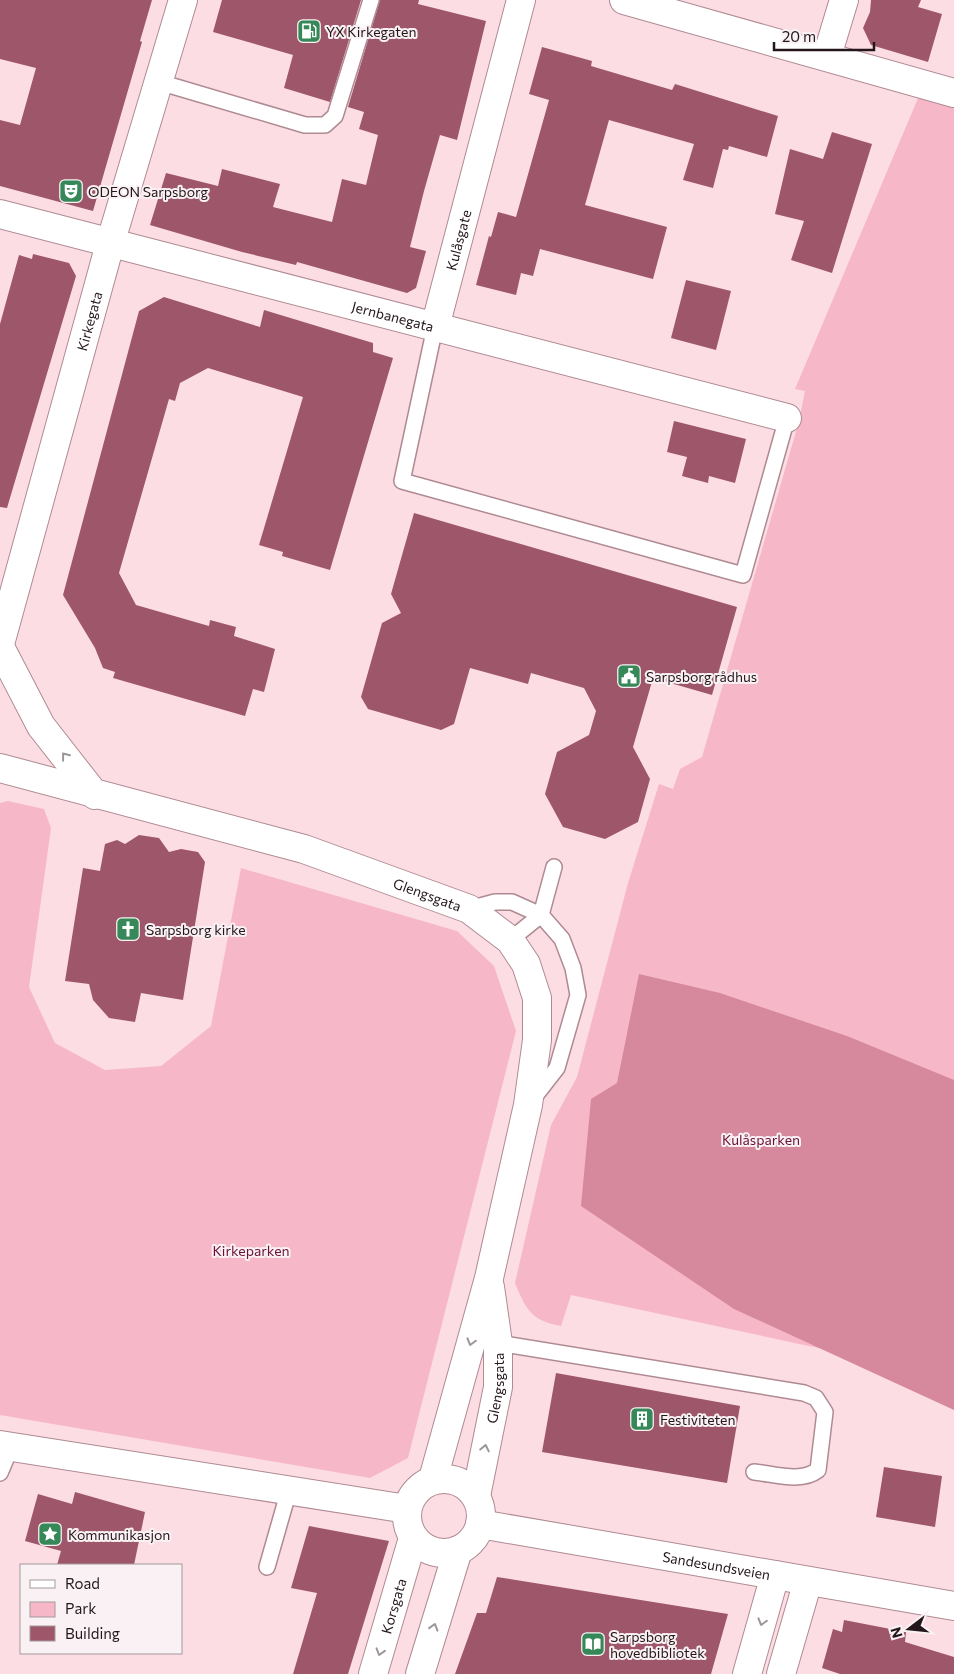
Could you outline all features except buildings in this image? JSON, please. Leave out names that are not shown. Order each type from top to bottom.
[{"type":"street","name":"Kirkegata","points":[[0,645],[110,244],[183,0]]},
{"type":"street","name":"Kulåsgate","points":[[435,327],[521,0]]},
{"type":"street","points":[[624,0],[954,93]]},
{"type":"street","points":[[827,56],[844,0]]},
{"type":"street","name":"Jernbanegata","points":[[0,214],[787,418]]},
{"type":"street","points":[[0,645],[41,726],[95,794]]},
{"type":"street","name":"Glengsgata","points":[[0,768],[304,849],[469,909],[510,940],[526,964],[537,998],[537,1040],[528,1105],[489,1278],[433,1479]]},
{"type":"street","name":"Glengsgata","points":[[476,1496],[498,1387],[498,1343],[489,1278]]},
{"type":"street","points":[[5,1446],[407,1509]]},
{"type":"street","points":[[445,1478],[457,1480],[468,1487],[476,1496],[480,1505],[480,1524],[476,1535],[468,1544],[458,1550],[446,1553],[433,1552],[413,1538],[406,1519],[410,1499],[416,1490],[433,1479],[445,1478]]},
{"type":"street","name":"Sandesundsveien","points":[[480,1524],[954,1606]]},
{"type":"street","name":"Korsgata","points":[[373,1674],[413,1538]]},
{"type":"street","points":[[420,1674],[458,1550]]},
{"type":"street","points":[[747,1674],[775,1575]]},
{"type":"street","points":[[781,1674],[808,1581]]},
{"type":"lane","points":[[159,82],[306,125],[325,125],[335,116],[371,0]]},
{"type":"lane","name":"Kulåsgate","points":[[435,327],[402,481],[743,575],[787,418]]},
{"type":"lane","points":[[510,940],[541,915],[554,867]]},
{"type":"lane","points":[[469,909],[495,902],[512,902],[541,915],[562,940],[572,968],[578,995],[557,1068],[528,1105]]},
{"type":"lane","points":[[498,1343],[804,1393],[816,1398],[825,1412],[818,1470],[811,1475],[799,1477],[754,1472]]},
{"type":"lane","points":[[0,1473],[5,1446]]},
{"type":"lane","points":[[267,1568],[289,1490]]},
{"type":"green space","name":"Kulåsparken","points":[[924,84],[954,93],[954,1377],[571,1295],[561,1326],[551,1324],[531,1313],[515,1283],[551,1125],[577,1077],[628,883],[659,784],[673,789],[680,769],[702,757],[799,421],[805,391],[795,389]]},
{"type":"green space","name":"Kirkeparken","points":[[8,801],[44,809],[51,828],[29,987],[55,1043],[105,1070],[161,1066],[211,1026],[241,868],[457,931],[494,966],[516,1031],[408,1458],[370,1478],[0,1415],[0,803]]},
{"type":"green space","points":[[639,974],[720,993],[847,1036],[954,1080],[954,1410],[734,1309],[581,1206],[591,1099],[617,1083]]},
{"type":"place","name":"YX Kirkegaten","points":[[309,31]]},
{"type":"place","name":"ODEON Sarpsborg","points":[[71,191]]},
{"type":"place","name":"Sarpsborg rådhus","points":[[629,676]]},
{"type":"place","name":"Sarpsborg kirke","points":[[128,929]]},
{"type":"place","name":"Festiviteten","points":[[642,1419]]},
{"type":"place","name":"Kommunikasjon","points":[[50,1534]]},
{"type":"place","name":"Sarpsborg hovedbibliotek","points":[[593,1644]]}]
